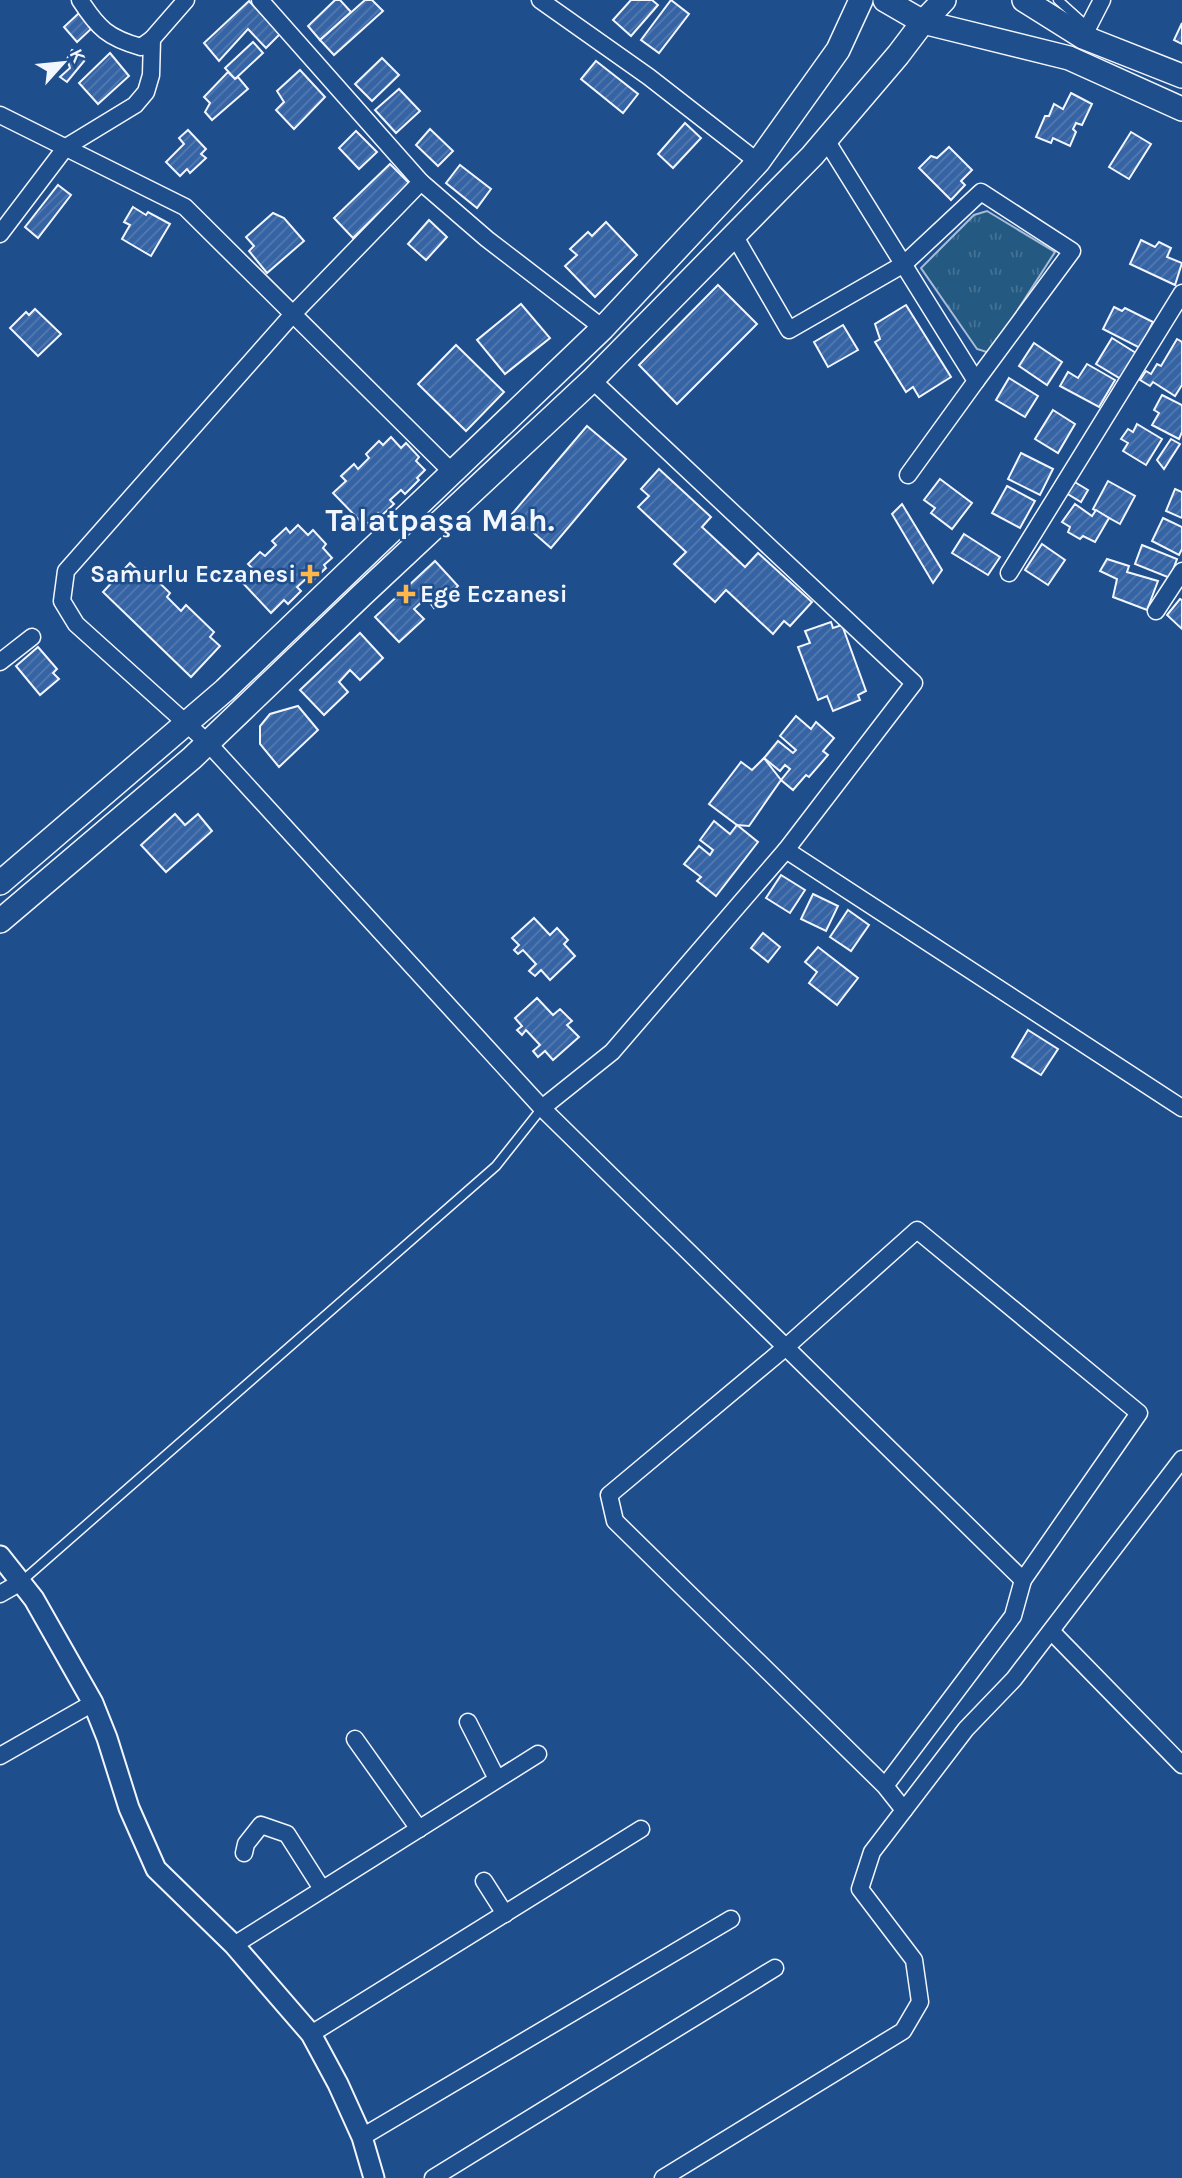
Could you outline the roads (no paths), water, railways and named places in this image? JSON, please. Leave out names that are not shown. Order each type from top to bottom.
[{"type":"main road","points":[[0,883],[225,690],[603,328],[758,162],[838,50],[861,0]]},
{"type":"main road","points":[[885,0],[923,22],[1069,58],[1182,109]]},
{"type":"main road","points":[[0,921],[208,743],[372,585],[592,380],[826,140],[944,0]]},
{"type":"main road","points":[[1024,0],[1182,76]]},
{"type":"street","points":[[80,0],[93,20],[118,41],[141,47],[152,39],[186,0]]},
{"type":"street","points":[[260,0],[421,182],[487,239],[603,328]]},
{"type":"street","points":[[540,0],[649,77],[758,162]]},
{"type":"street","points":[[1086,32],[1102,0]]},
{"type":"street","points":[[0,234],[66,147],[135,105],[146,92],[151,75],[152,39]]},
{"type":"street","points":[[0,116],[185,207],[451,471]]},
{"type":"street","points":[[826,140],[976,381]]},
{"type":"street","points":[[421,182],[293,314],[66,570],[62,600],[76,624],[208,743],[542,1108],[1023,1580]]},
{"type":"street","points":[[734,235],[789,330],[904,264],[981,192],[1072,251],[908,475]]},
{"type":"street","points":[[1009,573],[1182,293]]},
{"type":"street","points":[[542,1108],[612,1052],[786,850],[914,683],[592,380]]},
{"type":"street","points":[[1156,611],[1182,571]]},
{"type":"street","points":[[0,662],[32,637]]},
{"type":"street","points":[[786,850],[1182,1108]]},
{"type":"street","points":[[885,1786],[1013,1616],[1023,1580],[1139,1413],[917,1230],[786,1347],[609,1495],[615,1521],[885,1786],[904,1810]]},
{"type":"street","points":[[663,2178],[903,2031],[920,2002],[914,1960],[860,1889],[872,1852],[966,1729],[1014,1679],[1180,1466]]},
{"type":"street","points":[[0,1556],[34,1600],[93,1703],[129,1808],[156,1868],[234,1945],[311,2034],[362,2137],[374,2178]]},
{"type":"street","points":[[0,1594],[21,1582]]},
{"type":"street","points":[[1051,1631],[1182,1765]]},
{"type":"street","points":[[0,1756],[93,1703]]},
{"type":"street","points":[[468,1722],[498,1779]]},
{"type":"street","points":[[355,1739],[419,1829]]},
{"type":"street","points":[[234,1945],[538,1754]]},
{"type":"street","points":[[244,1853],[246,1844],[261,1825],[287,1834],[322,1889]]},
{"type":"street","points":[[311,2034],[641,1829]]},
{"type":"street","points":[[484,1881],[505,1914]]},
{"type":"street","points":[[362,2137],[731,1919]]},
{"type":"street","points":[[433,2178],[775,1968]]},
{"type":"lane","points":[[1058,0],[1086,32]]},
{"type":"lane","points":[[21,1582],[496,1166],[542,1108]]},
{"type":"place","name":"Samurlu Eczanesi","points":[[310,574]]},
{"type":"place","name":"Ege Eczanesi","points":[[406,594]]},
{"type":"district","name":"Talatpaşa Mah.","points":[[440,520]]}]
